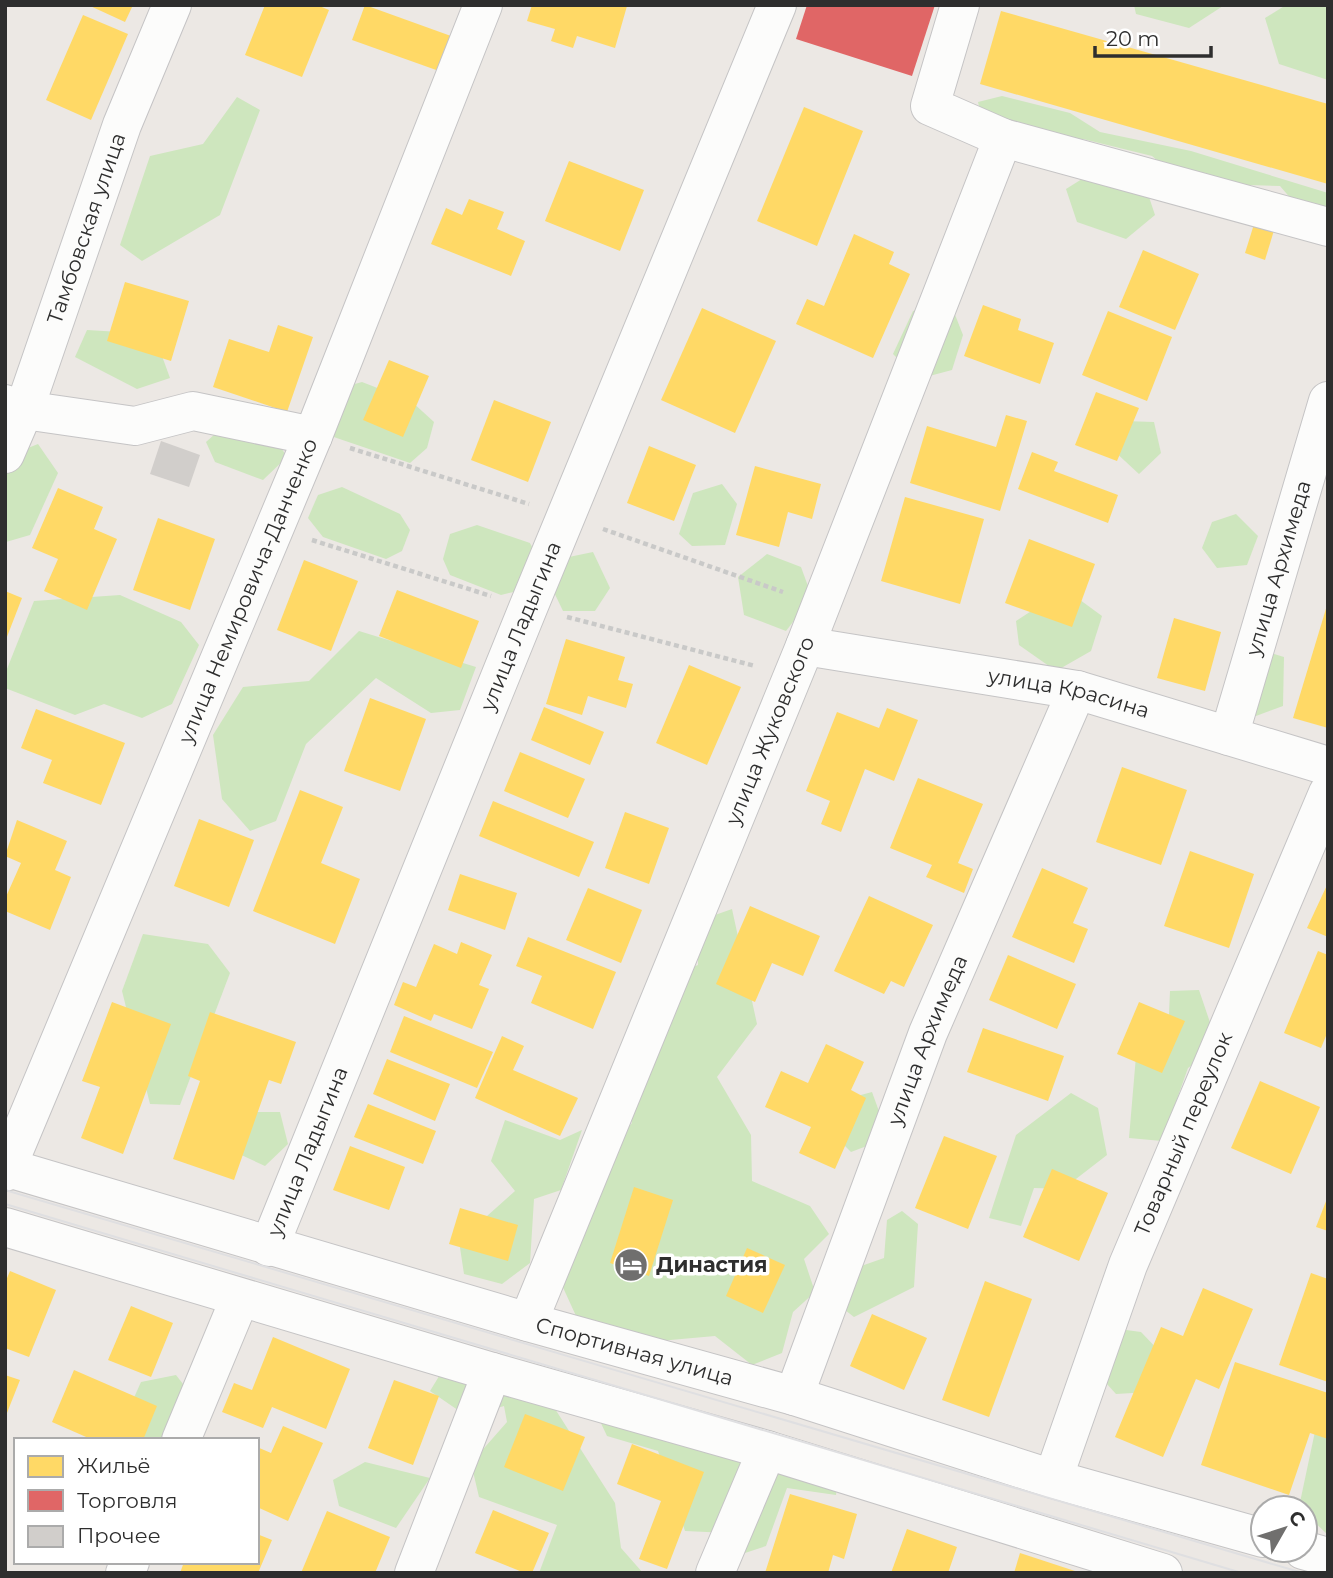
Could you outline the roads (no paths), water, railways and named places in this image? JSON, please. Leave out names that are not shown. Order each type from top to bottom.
[{"type":"street","name":"Тамбовская улица","points":[[5,454],[14,407],[122,125],[172,5]]},
{"type":"street","name":"улица Немировича-Данченко","points":[[6,1169],[313,436],[483,5]]},
{"type":"street","name":"улица Ладыгина","points":[[269,1247],[528,608],[777,5]]},
{"type":"street","points":[[960,5],[930,106],[1003,138],[1328,227]]},
{"type":"street","name":"улица Жуковского","points":[[528,1322],[805,646],[1003,138]]},
{"type":"street","name":"улица Архимеда","points":[[1229,736],[1328,401]]},
{"type":"street","points":[[14,407],[135,426],[193,411],[313,436]]},
{"type":"street","name":"улица Красина","points":[[805,646],[1077,690],[1328,766]]},
{"type":"street","name":"улица Архимеда","points":[[794,1396],[928,1033],[1077,690]]},
{"type":"street","name":"Товарный переулок","points":[[1053,1479],[1128,1265],[1328,793]]},
{"type":"street","name":"Спортивная улица","points":[[6,1169],[528,1322],[794,1396],[1053,1479],[1249,1534]]},
{"type":"street","points":[[5,1227],[492,1372],[767,1450],[1163,1573]]},
{"type":"street","points":[[182,1438],[240,1298]]},
{"type":"street","points":[[414,1573],[492,1372]]},
{"type":"street","points":[[715,1573],[767,1450]]},
{"type":"tram line","points":[[5,1190],[1303,1573]]},
{"type":"tram line","points":[[5,1204],[1242,1573]]},
{"type":"place","name":"Династия","points":[[631,1265]]}]
